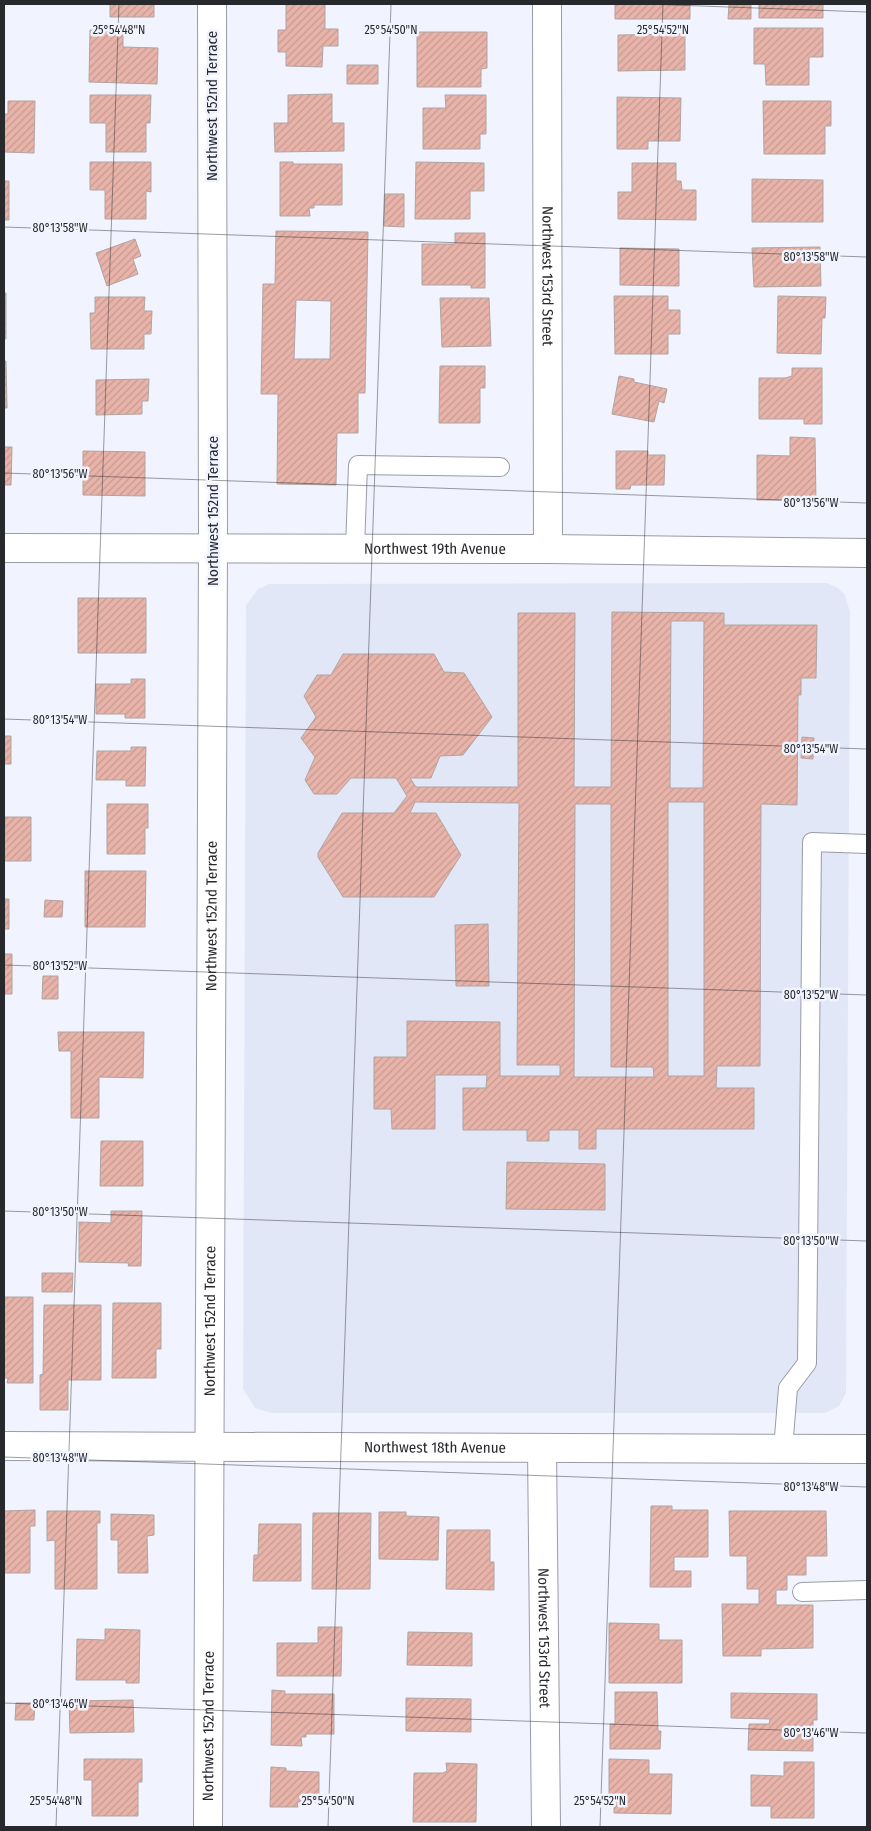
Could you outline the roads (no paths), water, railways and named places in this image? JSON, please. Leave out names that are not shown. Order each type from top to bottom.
[{"type":"street","name":"Northwest 152nd Terrace","points":[[208,1827],[213,548],[212,4]]},
{"type":"street","name":"Northwest 153rd Street","points":[[547,4],[548,550]]},
{"type":"street","name":"Northwest 19th Avenue","points":[[4,548],[355,548],[867,553]]},
{"type":"street","name":"Northwest 18th Avenue","points":[[4,1446],[867,1449]]},
{"type":"street","name":"Northwest 153rd Street","points":[[542,1448],[546,1827]]},
{"type":"lane","points":[[355,548],[358,465],[500,467]]},
{"type":"lane","points":[[782,1449],[788,1388],[806,1363],[812,842],[867,844]]},
{"type":"lane","points":[[802,1592],[867,1590]]}]
